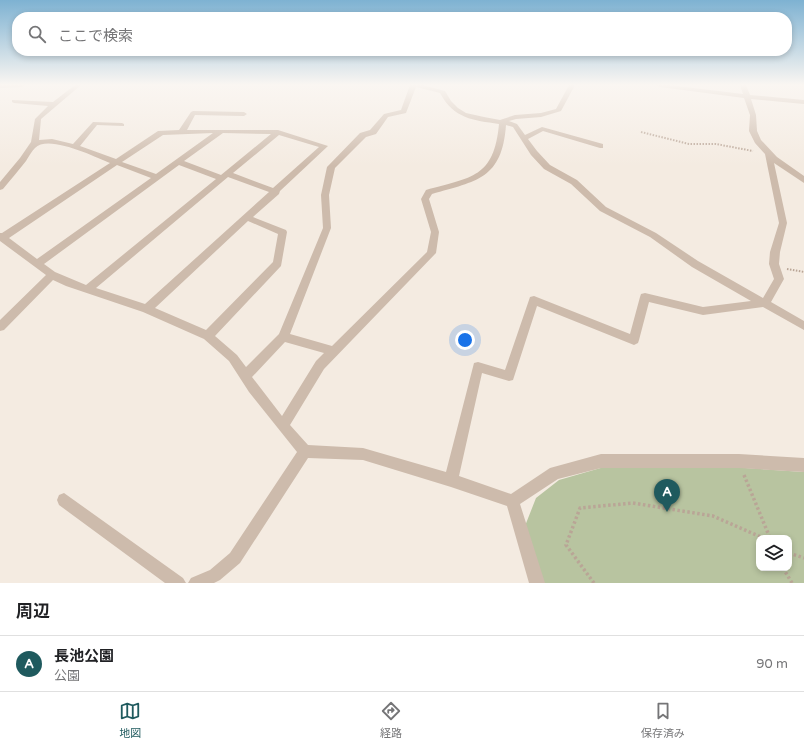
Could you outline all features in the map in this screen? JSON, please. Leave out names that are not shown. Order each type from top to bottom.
[{"type":"street","points":[[0,187],[24,160],[33,145],[38,119],[45,112]]},
{"type":"street","points":[[245,376],[283,337],[327,228],[325,195],[331,167],[363,135],[372,132],[386,115],[403,112]]},
{"type":"street","points":[[459,112],[469,116],[503,121],[515,125],[534,153],[547,167],[574,182],[603,209],[653,235],[695,264],[804,326]]},
{"type":"street","points":[[503,121],[514,117],[541,115],[551,112]]},
{"type":"street","points":[[752,112],[753,130],[758,141],[769,154],[804,180]]},
{"type":"street","points":[[182,132],[193,113],[244,114]]},
{"type":"street","points":[[283,426],[320,365],[431,253],[435,232],[425,199],[429,192],[478,177],[496,159],[500,144],[503,121]]},
{"type":"street","points":[[75,147],[95,123],[122,126]]},
{"type":"street","points":[[524,138],[542,129],[600,146]]},
{"type":"street","points":[[38,264],[221,131]]},
{"type":"street","points":[[147,309],[248,218],[324,146],[278,132],[221,131],[161,133],[2,236],[52,275],[147,309],[208,336],[232,358],[253,388],[305,451],[363,454],[452,480],[512,501]]},
{"type":"street","points":[[88,289],[278,132]]},
{"type":"street","points":[[33,145],[44,141],[52,141],[75,147],[156,177]]},
{"type":"street","points":[[765,303],[779,279],[774,264],[775,252],[783,223],[773,180],[769,154]]},
{"type":"street","points":[[179,162],[276,192]]},
{"type":"street","points":[[208,336],[278,264],[283,232],[248,218]]},
{"type":"street","points":[[0,326],[52,275]]},
{"type":"street","points":[[452,480],[478,367],[509,376],[534,300],[634,340],[645,297],[704,311],[765,303]]},
{"type":"street","points":[[283,337],[334,351]]},
{"type":"street","points":[[196,583],[215,575],[235,558],[305,451]]},
{"type":"street","points":[[512,501],[555,473],[601,461],[739,461],[804,465]]},
{"type":"street","points":[[64,500],[178,583]]},
{"type":"street","points":[[512,501],[537,583]]},
{"type":"path","points":[[641,132],[690,144],[716,144],[769,154]]},
{"type":"path","points":[[739,461],[769,535]]},
{"type":"path","points":[[594,583],[566,545],[580,508],[633,503],[713,516],[756,535]]},
{"type":"path","points":[[792,553],[804,558]]},
{"type":"path","points":[[786,571],[792,583]]},
{"type":"green space","points":[[604,467],[730,467],[804,472],[804,583],[542,583],[525,526],[536,498],[559,480]]},
{"type":"place","name":"長池公園","points":[[667,512]]}]
